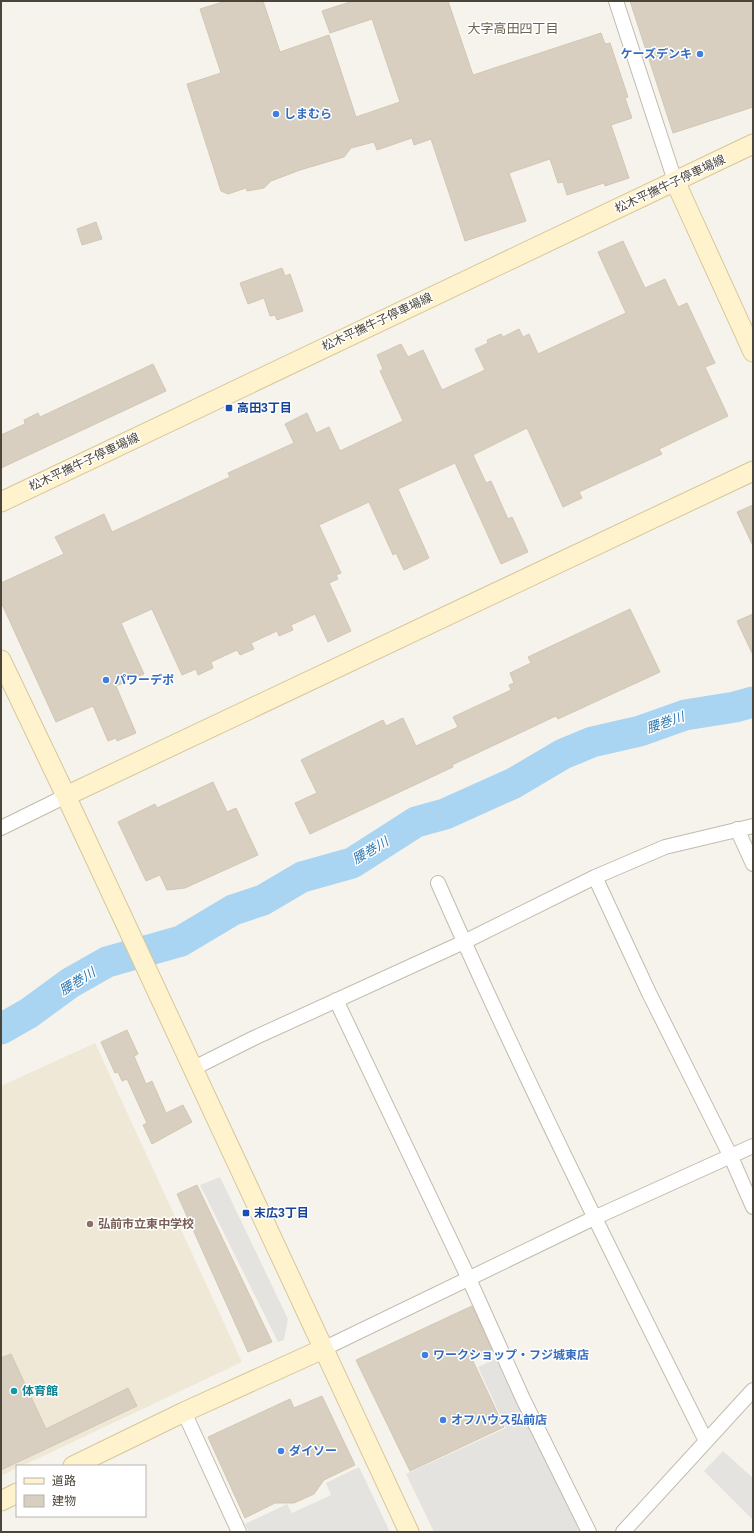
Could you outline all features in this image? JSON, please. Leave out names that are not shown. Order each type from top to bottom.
[{"type":"street","points":[[616,1],[675,181],[753,352]]},
{"type":"street","name":"松木平撫牛子停車場線","points":[[1,502],[753,144]]},
{"type":"street","points":[[1,828],[753,471]]},
{"type":"street","points":[[1,660],[66,796],[409,1532]]},
{"type":"street","points":[[192,1069],[336,1000],[464,942],[596,877],[665,847],[753,826]]},
{"type":"street","points":[[737,829],[753,864]]},
{"type":"street","points":[[596,877],[649,993],[731,1157],[753,1207]]},
{"type":"street","points":[[438,883],[464,942],[594,1218],[706,1441]]},
{"type":"street","points":[[336,1000],[470,1279],[523,1399],[588,1532]]},
{"type":"street","points":[[76,1465],[184,1412],[323,1349],[470,1279],[594,1218],[753,1146]]},
{"type":"street","points":[[623,1532],[753,1390]]},
{"type":"street","points":[[184,1412],[240,1532]]},
{"type":"street","points":[[1,1501],[16,1494]]},
{"type":"shaded area","name":"弘前市立東中学校","points":[[95,1043],[242,1362],[24,1465],[16,1465],[16,1468],[1,1476],[1,1086]]},
{"type":"shaded area","points":[[220,1177],[288,1319],[284,1340],[278,1342],[200,1185]]},
{"type":"shaded area","points":[[497,1358],[580,1532],[434,1532],[406,1474],[506,1428],[478,1367]]},
{"type":"shaded area","points":[[723,1451],[753,1478],[753,1520],[704,1471]]},
{"type":"shaded area","points":[[359,1467],[390,1532],[249,1532],[245,1524],[287,1504],[292,1513],[331,1495],[326,1483]]},
{"type":"building","points":[[226,1],[263,1],[280,52],[329,35],[356,117],[400,102],[372,19],[330,33],[322,11],[353,1],[448,1],[473,75],[601,33],[605,44],[610,43],[628,97],[625,98],[632,118],[611,125],[629,178],[605,186],[604,183],[567,195],[563,182],[558,183],[550,159],[509,173],[526,221],[465,241],[431,139],[414,145],[412,138],[377,150],[374,142],[351,148],[344,157],[300,170],[271,181],[264,188],[247,191],[246,188],[228,194],[221,191],[187,84],[221,73],[200,9]]},
{"type":"building","name":"ケーズデンキ","points":[[630,1],[753,1],[753,107],[673,133]]},
{"type":"building","points":[[96,222],[102,239],[82,245],[77,229]]},
{"type":"building","points":[[623,241],[645,288],[665,279],[678,307],[687,303],[715,363],[705,367],[728,416],[659,449],[662,454],[579,492],[582,498],[563,507],[527,428],[473,455],[486,483],[491,481],[508,519],[512,517],[528,552],[501,564],[455,463],[398,489],[429,558],[404,570],[396,553],[393,555],[369,502],[319,525],[341,573],[336,575],[338,579],[329,583],[351,631],[328,642],[315,614],[291,625],[293,630],[279,636],[277,631],[251,643],[254,649],[240,655],[237,650],[211,662],[213,668],[198,675],[196,669],[182,675],[152,609],[121,623],[144,674],[116,686],[136,733],[117,741],[116,738],[108,741],[93,706],[56,722],[1,602],[1,583],[64,554],[55,537],[104,514],[112,532],[230,477],[228,473],[294,443],[285,424],[307,413],[316,433],[329,427],[340,451],[403,421],[380,371],[383,369],[377,355],[401,344],[408,357],[423,350],[442,390],[485,370],[475,349],[488,343],[487,340],[501,334],[503,337],[519,329],[523,337],[529,334],[538,354],[626,313],[598,252]]},
{"type":"building","points":[[282,268],[285,276],[290,274],[303,311],[277,320],[275,315],[270,316],[264,298],[248,304],[240,283]]},
{"type":"building","points":[[153,364],[166,391],[1,468],[1,435],[25,424],[24,420],[38,413],[40,417]]},
{"type":"building","points":[[753,505],[753,546],[737,512]]},
{"type":"building","points":[[630,609],[660,672],[558,719],[556,716],[452,765],[453,767],[310,834],[295,803],[317,793],[301,760],[383,720],[386,726],[403,718],[416,746],[458,727],[453,717],[511,690],[509,685],[514,683],[510,673],[531,663],[528,657]]},
{"type":"building","points":[[753,614],[753,655],[737,621]]},
{"type":"building","points":[[213,782],[227,812],[236,808],[258,855],[185,888],[167,890],[160,875],[146,881],[118,822],[155,804],[157,808]]},
{"type":"building","points":[[127,1030],[138,1054],[134,1056],[146,1084],[152,1081],[166,1113],[183,1105],[192,1122],[152,1144],[143,1125],[147,1123],[127,1079],[122,1081],[118,1072],[115,1073],[101,1042]]},
{"type":"building","points":[[197,1185],[272,1342],[248,1352],[177,1194]]},
{"type":"building","points":[[472,1306],[492,1350],[472,1359],[504,1427],[410,1471],[356,1360]]},
{"type":"building","points":[[11,1354],[46,1429],[128,1388],[137,1406],[1,1470],[1,1358]]},
{"type":"building","name":"ダイソー","points":[[322,1396],[355,1465],[324,1480],[314,1494],[294,1503],[275,1503],[245,1518],[208,1437],[290,1399],[294,1408]]},
{"type":"waterway","name":"腰巻川","points":[[1,1029],[29,1013],[70,983],[107,962],[181,941],[233,910],[263,900],[302,877],[352,863],[416,822],[445,814],[514,783],[563,754],[592,742],[640,731],[685,715],[735,707],[753,702]]},
{"type":"place","name":"ケーズデンキ","points":[[700,54]]},
{"type":"place","name":"しまむら","points":[[276,114]]},
{"type":"place","name":"高田3丁目","points":[[229,408]]},
{"type":"place","name":"パワーデポ","points":[[106,680]]},
{"type":"place","name":"末広3丁目","points":[[246,1213]]},
{"type":"place","name":"弘前市立東中学校","points":[[90,1224]]},
{"type":"place","name":"ワークショップ・フジ城東店","points":[[425,1355]]},
{"type":"place","name":"体育館","points":[[14,1391]]},
{"type":"place","name":"オフハウス弘前店","points":[[443,1420]]},
{"type":"place","name":"ダイソー","points":[[281,1451]]},
{"type":"district","name":"大字高田四丁目","points":[[513,28]]}]
